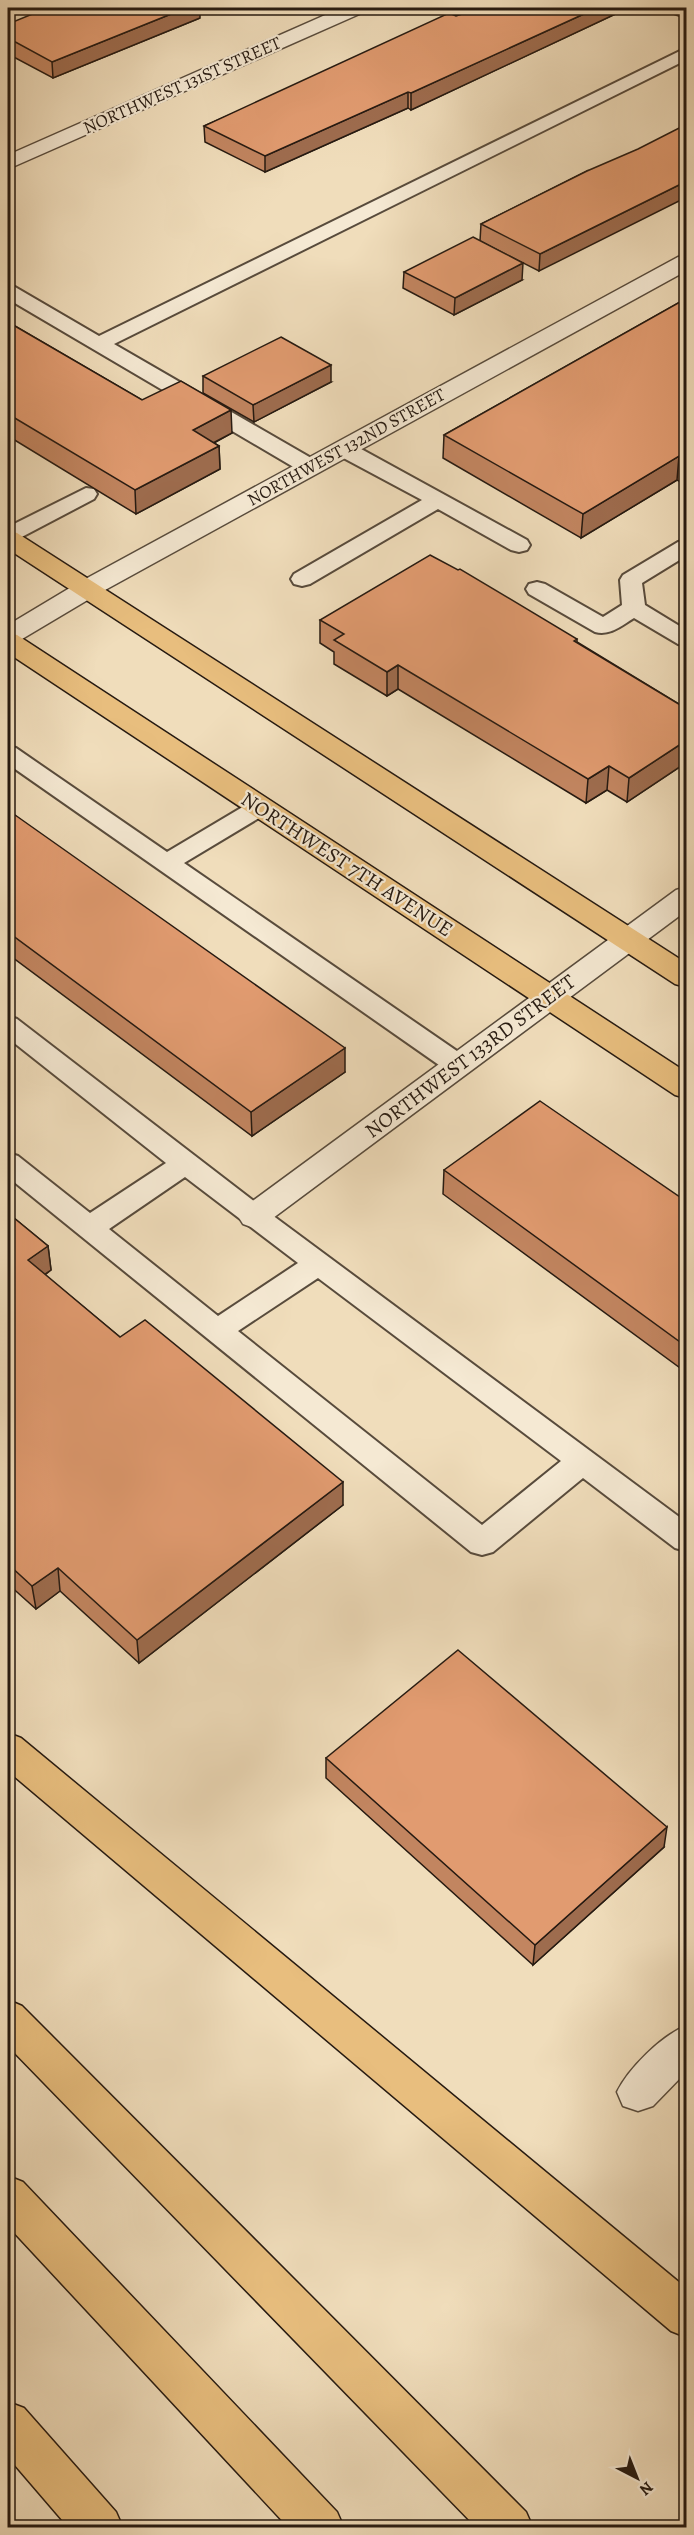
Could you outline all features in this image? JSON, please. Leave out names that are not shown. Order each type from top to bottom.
[{"type":"main road","points":[[8,537],[687,977]]},
{"type":"main road","name":"NORTHWEST 7TH AVENUE","points":[[8,641],[687,1088]]},
{"type":"main road","points":[[8,1749],[687,2316]]},
{"type":"main road","points":[[8,2019],[510,2528]]},
{"type":"main road","points":[[8,2196],[321,2528]]},
{"type":"main road","points":[[8,2424],[100,2528]]},
{"type":"street","name":"NORTHWEST 131ST STREET","points":[[8,163],[357,8]]},
{"type":"street","points":[[677,8],[687,12]]},
{"type":"street","name":"NORTHWEST 132ND STREET","points":[[8,636],[87,589],[687,262]]},
{"type":"street","name":"NORTHWEST 133RD STREET","points":[[255,1216],[549,996],[687,897]]},
{"type":"street","points":[[638,2092],[687,2045]]},
{"type":"lane","points":[[98,344],[687,53]]},
{"type":"lane","points":[[8,291],[310,467]]},
{"type":"lane","points":[[344,449],[519,545]]},
{"type":"lane","points":[[8,537],[86,494]]},
{"type":"lane","points":[[324,592],[294,575],[438,500]]},
{"type":"lane","points":[[634,608],[631,580],[687,547]]},
{"type":"lane","points":[[537,589],[603,627],[634,608]]},
{"type":"lane","points":[[634,608],[687,639]]},
{"type":"lane","points":[[8,753],[458,1065]]},
{"type":"lane","points":[[167,863],[260,807]]},
{"type":"lane","points":[[8,1024],[318,1264],[687,1539]]},
{"type":"lane","points":[[8,1162],[482,1543],[584,1461]]},
{"type":"lane","points":[[89,1228],[186,1163]]},
{"type":"lane","points":[[218,1331],[318,1264]]},
{"type":"building","points":[[47,8],[186,8],[52,62],[8,38],[8,24]]},
{"type":"building","points":[[482,8],[597,8],[411,93],[408,92],[265,156],[204,126],[449,13],[456,16]]},
{"type":"building","points":[[687,124],[687,181],[540,254],[481,224],[587,171]]},
{"type":"building","points":[[473,237],[523,263],[455,298],[404,272]]},
{"type":"building","points":[[687,298],[687,460],[679,456],[583,514],[444,435]]},
{"type":"building","points":[[8,322],[142,400],[181,381],[231,410],[193,430],[219,446],[135,490],[8,414]]},
{"type":"building","points":[[281,337],[331,365],[253,405],[203,376]]},
{"type":"building","points":[[430,555],[460,569],[577,639],[574,641],[687,709],[687,740],[629,778],[609,766],[588,779],[398,665],[387,672],[334,640],[344,634],[320,620]]},
{"type":"building","points":[[8,810],[345,1048],[251,1112],[8,932]]},
{"type":"building","points":[[540,1101],[687,1202],[687,1347],[444,1170]]},
{"type":"building","points":[[8,1213],[48,1246],[28,1260],[120,1337],[145,1320],[343,1482],[137,1640],[58,1568],[32,1586],[8,1564]]},
{"type":"building","points":[[458,1650],[667,1827],[535,1945],[326,1758]]}]
